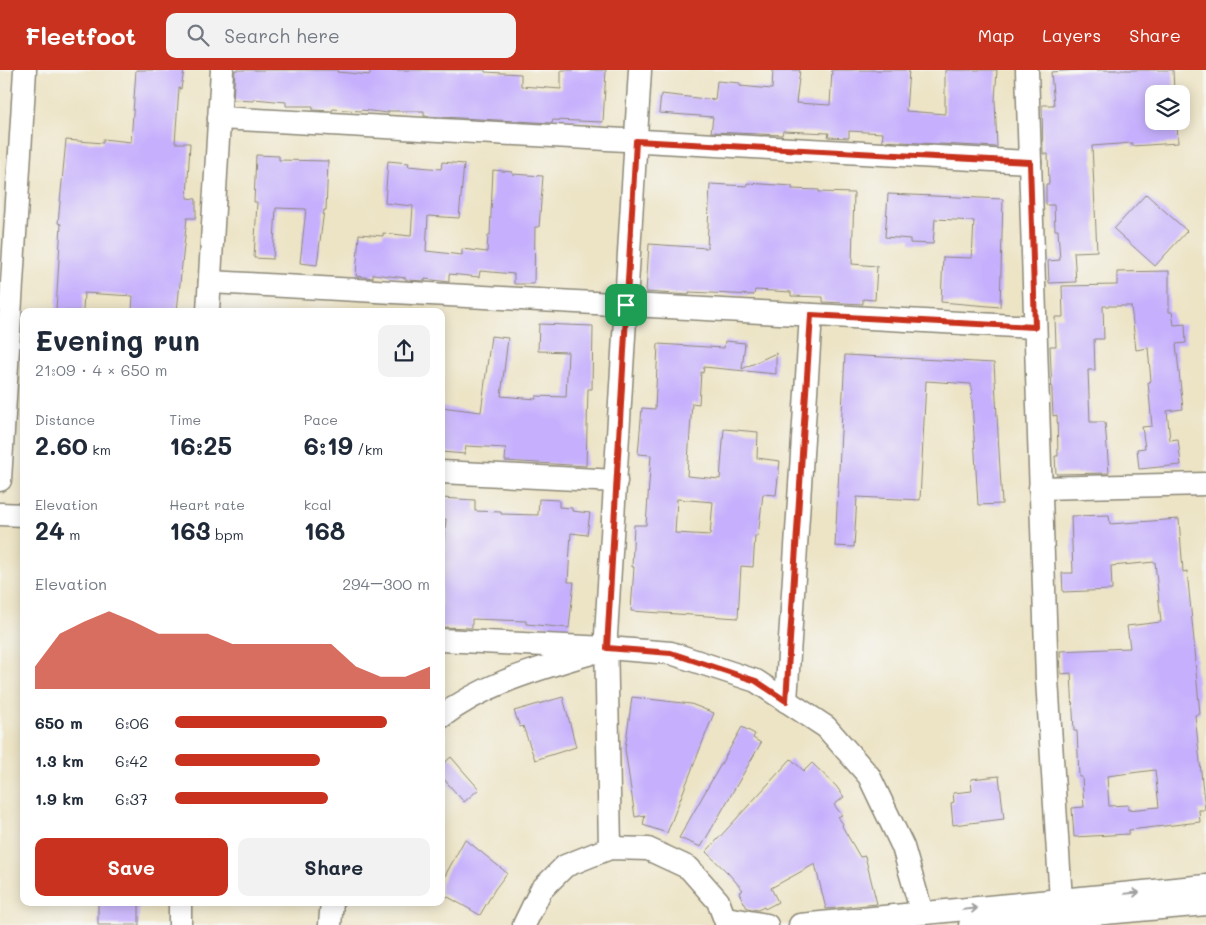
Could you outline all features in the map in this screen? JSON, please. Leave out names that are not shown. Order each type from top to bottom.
[{"type":"street","points":[[0,480],[5,325],[25,70]]},
{"type":"street","points":[[208,308],[222,70]]},
{"type":"street","points":[[610,848],[607,648],[640,70]]},
{"type":"street","points":[[1027,70],[1047,679],[1061,914]]},
{"type":"street","points":[[219,118],[1030,162]]},
{"type":"street","points":[[210,282],[1035,327]]},
{"type":"street","points":[[786,701],[811,315]]},
{"type":"street","points":[[445,472],[616,481]]},
{"type":"street","points":[[1040,488],[1206,484]]},
{"type":"street","points":[[0,514],[20,515]]},
{"type":"street","points":[[445,640],[671,653],[756,681],[826,727],[869,776],[903,847],[922,913]]},
{"type":"street","points":[[445,714],[457,704],[498,684],[607,648]]},
{"type":"street","points":[[524,925],[541,890],[565,866],[610,848],[648,849],[689,868],[718,901],[727,922],[768,925]]},
{"type":"street","points":[[800,925],[922,913],[1061,914],[1206,886]]},
{"type":"street","points":[[970,925],[1061,914],[1206,904]]},
{"type":"street","points":[[180,906],[180,925]]},
{"type":"street","points":[[330,925],[332,906]]},
{"type":"building","points":[[136,70],[184,70],[181,89],[179,88],[175,143],[190,143],[187,198],[196,199],[196,218],[187,218],[177,308],[132,308],[133,296],[84,293],[83,308],[56,308],[61,224],[58,223],[66,140],[103,143],[103,139],[131,142]]},
{"type":"building","points":[[235,70],[338,70],[337,72],[370,75],[370,70],[485,70],[485,72],[521,74],[521,86],[561,89],[561,70],[606,70],[603,122],[553,120],[552,123],[424,116],[424,111],[388,111],[388,113],[361,110],[313,110],[313,106],[286,106],[286,102],[254,99],[254,101],[233,100]]},
{"type":"building","points":[[773,70],[800,70],[796,103],[830,105],[832,70],[909,70],[906,111],[945,114],[945,70],[997,70],[995,100],[997,147],[882,141],[883,133],[849,131],[849,138],[828,137],[829,133],[783,131],[782,135],[711,132],[713,117],[659,113],[661,94],[715,100],[717,81],[740,83],[740,86],[772,89]]},
{"type":"building","points":[[1077,70],[1173,70],[1174,85],[1145,85],[1145,130],[1177,130],[1178,143],[1132,146],[1132,143],[1092,146],[1097,251],[1074,252],[1076,282],[1049,283],[1048,261],[1060,260],[1058,230],[1055,230],[1054,205],[1046,205],[1046,184],[1049,184],[1048,154],[1043,154],[1042,105],[1054,105],[1051,72]]},
{"type":"building","points":[[256,155],[279,156],[279,160],[328,161],[326,210],[324,210],[317,265],[300,263],[306,209],[276,208],[273,259],[254,258],[257,202],[254,202]]},
{"type":"building","points":[[388,161],[409,163],[408,166],[441,169],[442,162],[464,164],[459,218],[428,216],[426,251],[462,255],[462,249],[487,252],[488,235],[490,235],[493,170],[512,172],[512,174],[543,176],[539,227],[535,227],[534,284],[514,284],[514,274],[480,271],[479,277],[449,274],[449,282],[425,279],[425,281],[406,280],[406,278],[373,274],[373,278],[356,276],[359,234],[383,236],[383,233],[411,236],[413,206],[385,203]]},
{"type":"building","points":[[747,183],[792,186],[792,189],[819,190],[819,192],[854,193],[852,264],[877,266],[875,300],[863,299],[863,304],[823,302],[823,297],[791,296],[791,292],[755,290],[754,295],[689,292],[689,295],[646,292],[649,244],[707,248],[710,184],[747,186]]},
{"type":"building","points":[[888,194],[1003,199],[1000,307],[941,302],[943,257],[972,258],[974,221],[935,219],[933,244],[910,243],[910,239],[885,237]]},
{"type":"building","points":[[1146,194],[1187,231],[1155,266],[1114,229]]},
{"type":"building","points":[[1169,271],[1169,312],[1172,312],[1174,325],[1185,324],[1186,343],[1176,344],[1183,409],[1167,411],[1170,440],[1178,439],[1181,465],[1139,469],[1137,449],[1145,448],[1142,427],[1152,426],[1148,382],[1151,381],[1148,348],[1136,350],[1131,306],[1103,306],[1104,339],[1094,339],[1095,370],[1088,370],[1090,422],[1105,422],[1109,473],[1056,474],[1055,456],[1058,456],[1057,415],[1053,416],[1050,346],[1056,346],[1055,317],[1063,317],[1062,286],[1117,285],[1117,272]]},
{"type":"building","points":[[539,324],[593,326],[592,389],[588,389],[586,466],[505,461],[506,448],[466,446],[465,454],[445,452],[445,408],[481,412],[491,336],[508,338],[501,396],[536,399],[536,396],[566,397],[568,352],[538,351]]},
{"type":"building","points":[[725,341],[745,343],[742,369],[776,353],[776,374],[704,367],[703,373],[701,372],[699,404],[692,403],[687,476],[720,479],[724,429],[758,432],[757,458],[780,461],[776,495],[763,494],[758,536],[755,536],[753,567],[741,566],[738,618],[631,611],[634,525],[646,525],[651,455],[638,454],[642,408],[655,409],[658,344],[724,348]],"holes":[[[677,499],[713,502],[710,535],[675,533]]]},
{"type":"building","points":[[845,355],[994,363],[1002,504],[978,505],[971,384],[926,381],[920,500],[857,497],[854,547],[835,546]]},
{"type":"building","points":[[445,498],[475,500],[475,511],[501,512],[501,514],[538,515],[539,499],[559,500],[559,507],[590,513],[587,535],[571,533],[568,582],[574,582],[569,628],[526,624],[526,621],[472,619],[472,628],[445,627]]},
{"type":"building","points":[[1109,515],[1110,524],[1179,519],[1183,572],[1187,571],[1200,714],[1195,715],[1205,810],[1199,810],[1200,822],[1129,830],[1129,834],[1074,837],[1072,808],[1084,807],[1082,777],[1079,777],[1077,731],[1074,731],[1071,673],[1061,674],[1060,651],[1130,648],[1127,626],[1161,622],[1155,562],[1111,566],[1112,590],[1063,592],[1062,573],[1073,573],[1071,516]],"holes":[[[1155,770],[1159,807],[1128,810],[1128,805],[1109,806],[1107,776]]]},
{"type":"building","points":[[563,697],[576,747],[535,760],[523,726],[520,727],[514,711]]},
{"type":"building","points":[[632,697],[691,704],[714,713],[667,833],[643,825],[645,815],[635,817],[625,749]]},
{"type":"building","points":[[742,727],[755,734],[753,738],[761,743],[701,847],[679,838]]},
{"type":"building","points":[[451,757],[479,789],[464,802],[445,781],[445,762]]},
{"type":"building","points":[[791,759],[804,771],[812,763],[836,786],[844,797],[834,805],[842,815],[838,817],[860,857],[865,856],[877,904],[826,909],[815,864],[771,888],[778,902],[765,909],[764,907],[758,910],[747,908],[739,893],[743,890],[706,852]]},
{"type":"building","points":[[999,776],[1004,819],[953,825],[951,803],[954,802],[953,793],[972,791],[971,779]]},
{"type":"building","points":[[465,839],[507,873],[480,915],[445,895],[445,876]]},
{"type":"building","points":[[98,906],[139,906],[139,925],[98,925]]},
{"type":"route","points":[[636,141],[1030,162],[1035,327],[811,315],[786,701],[756,681],[671,653],[607,648],[606,636],[626,305],[636,141]]}]
